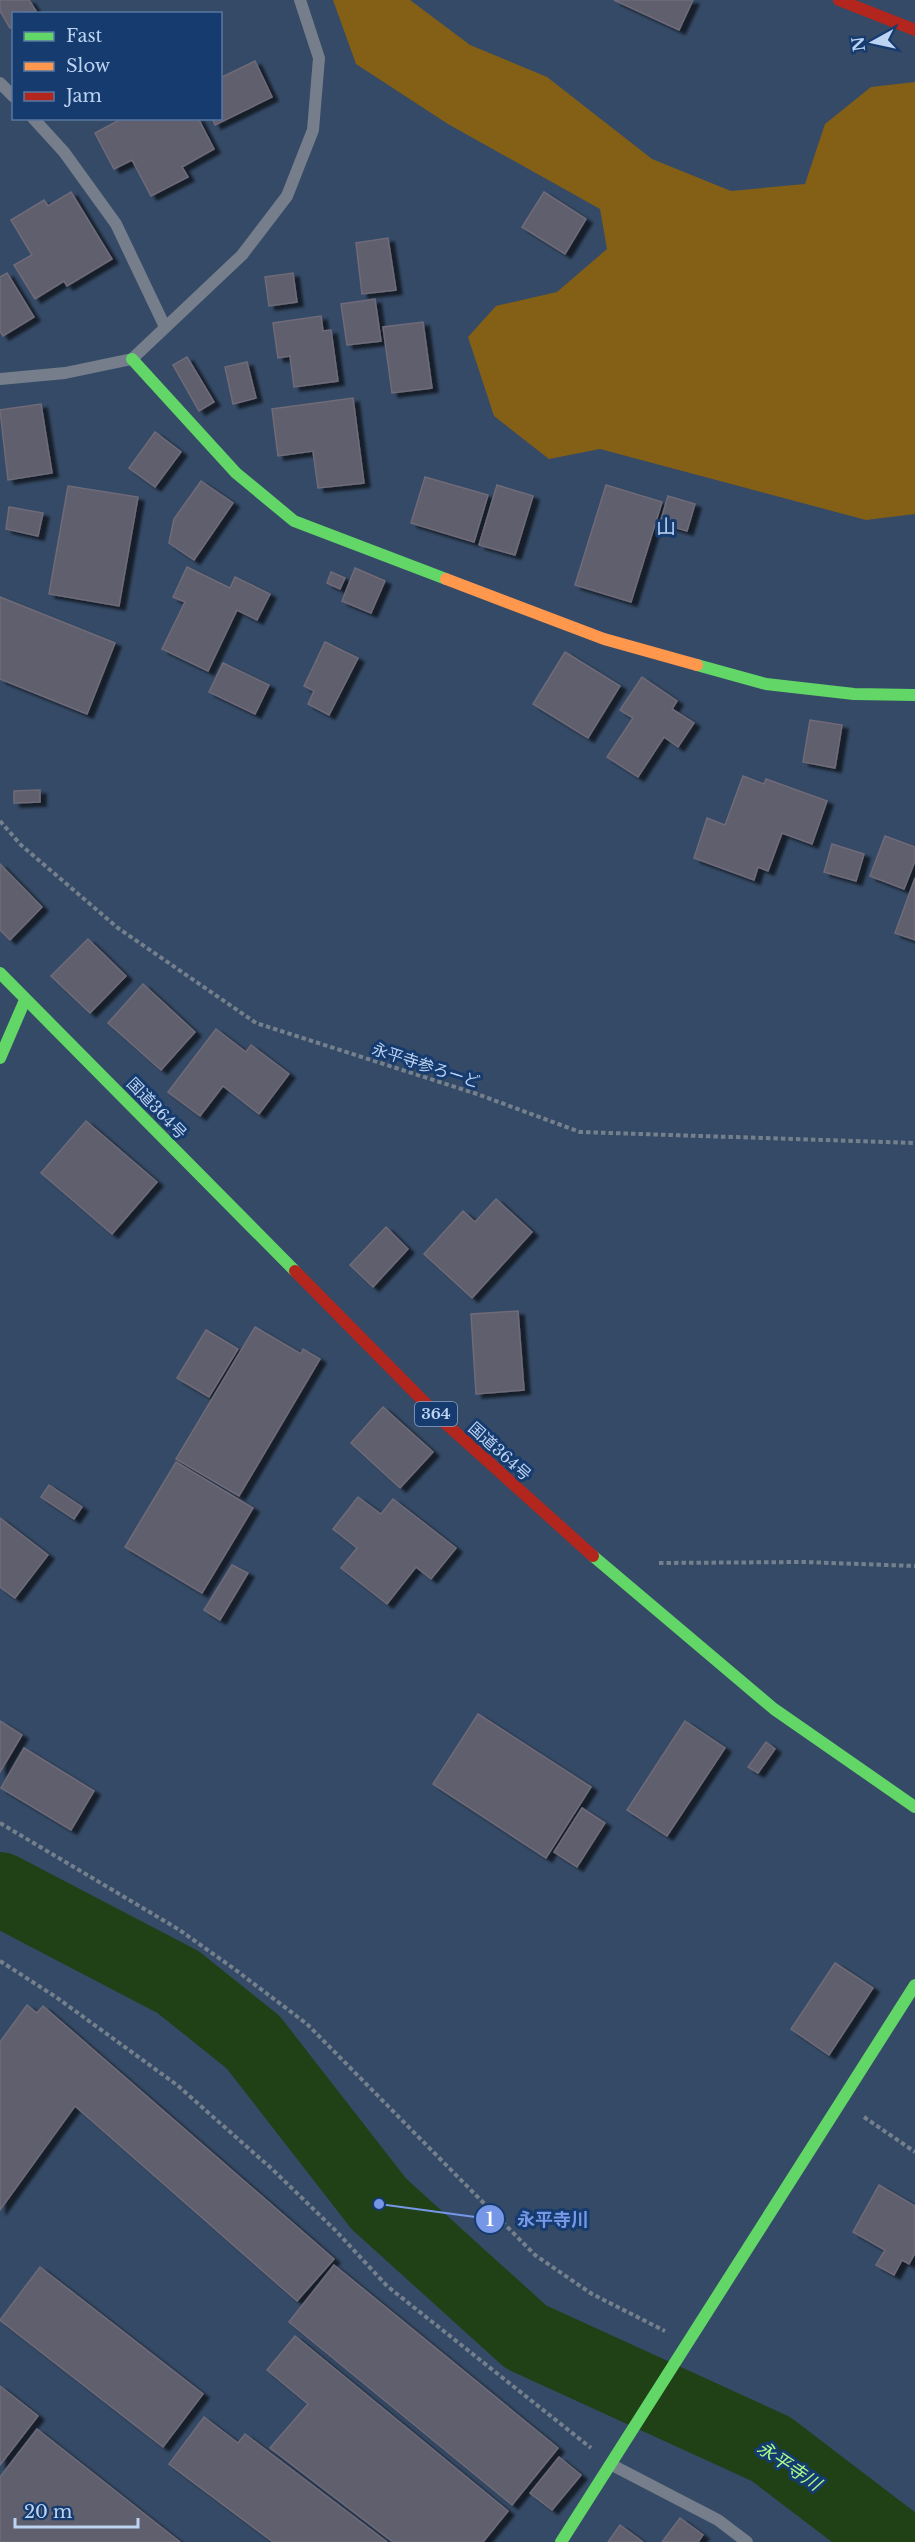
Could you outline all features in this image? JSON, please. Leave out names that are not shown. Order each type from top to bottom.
[{"type":"main road","points":[[839,0],[841,3],[915,30]]},
{"type":"main road","points":[[132,359],[236,473],[294,522],[604,639],[766,684],[854,694],[915,695]]},
{"type":"main road","name":"国道364号","points":[[0,973],[443,1421],[622,1583],[774,1708],[915,1807]]},
{"type":"main road","points":[[0,1058],[26,999]]},
{"type":"main road","points":[[561,2542],[915,1985]]},
{"type":"street","points":[[0,379],[65,373],[132,359],[242,255],[287,196],[313,130],[319,58],[300,0]]},
{"type":"street","points":[[0,83],[12,96]]},
{"type":"street","points":[[35,120],[64,152],[116,224],[165,327]]},
{"type":"street","points":[[612,2465],[718,2520],[747,2542]]},
{"type":"path","name":"永平寺参ろーど","points":[[0,821],[21,845],[118,928],[256,1023],[477,1094],[580,1132],[915,1143]]},
{"type":"path","points":[[622,1583],[658,1563],[804,1562],[915,1566]]},
{"type":"path","points":[[0,1823],[178,1929],[233,1968],[307,2025],[535,2255],[592,2294],[687,2343]]},
{"type":"path","points":[[0,1961],[56,1997],[177,2085],[272,2169],[335,2230],[387,2286],[612,2465]]},
{"type":"path","points":[[840,2103],[915,2152]]},
{"type":"shaded area","points":[[333,0],[410,0],[470,45],[547,77],[652,159],[731,191],[805,184],[825,124],[871,87],[915,82],[915,514],[866,520],[600,449],[549,459],[494,416],[468,337],[496,306],[557,292],[607,249],[600,209],[448,124],[356,64]]},
{"type":"building","points":[[0,0],[29,0],[36,11],[12,12],[12,27],[10,28],[0,11]]},
{"type":"building","points":[[614,0],[693,0],[679,30]]},
{"type":"building","points":[[255,61],[272,97],[215,125],[213,120],[222,120],[222,77]]},
{"type":"building","points":[[119,120],[199,120],[214,149],[182,167],[188,177],[151,196],[132,160],[114,169],[95,133]]},
{"type":"building","points":[[71,192],[112,259],[67,286],[64,281],[35,299],[14,265],[32,255],[11,220],[44,200],[48,206]]},
{"type":"building","points":[[544,192],[586,219],[565,254],[522,227]]},
{"type":"building","points":[[388,238],[396,290],[362,294],[356,243]]},
{"type":"building","points":[[7,273],[34,317],[3,336],[0,331],[0,277]]},
{"type":"building","points":[[293,273],[297,302],[269,306],[265,277]]},
{"type":"building","points":[[375,299],[381,341],[347,345],[341,304]]},
{"type":"building","points":[[321,316],[323,331],[331,330],[338,381],[294,387],[290,356],[278,358],[273,323]]},
{"type":"building","points":[[423,322],[432,388],[392,393],[383,327]]},
{"type":"building","points":[[187,357],[214,402],[199,411],[173,365]]},
{"type":"building","points":[[247,362],[256,398],[233,404],[225,367]]},
{"type":"building","points":[[353,398],[364,483],[318,488],[313,451],[278,456],[272,409]]},
{"type":"building","points":[[41,404],[52,473],[8,480],[0,410]]},
{"type":"building","points":[[155,432],[181,452],[155,487],[129,468]]},
{"type":"building","points":[[425,477],[488,495],[474,542],[411,523]]},
{"type":"building","points":[[201,481],[233,503],[194,560],[169,543],[174,519]]},
{"type":"building","points":[[497,485],[533,496],[515,555],[479,545]]},
{"type":"building","points":[[606,485],[662,502],[631,602],[575,585]]},
{"type":"building","points":[[68,486],[138,497],[119,606],[49,594]]},
{"type":"building","points":[[668,496],[695,504],[687,531],[660,523]]},
{"type":"building","points":[[9,507],[43,513],[38,536],[6,529]]},
{"type":"building","points":[[187,567],[230,588],[235,577],[270,594],[257,620],[237,610],[208,671],[162,649],[185,602],[173,597]]},
{"type":"building","points":[[355,568],[385,581],[371,613],[342,601]]},
{"type":"building","points":[[331,572],[345,578],[340,589],[327,583]]},
{"type":"building","points":[[0,597],[115,643],[87,714],[0,679]]},
{"type":"building","points":[[325,642],[358,658],[329,715],[308,704],[314,691],[304,686]]},
{"type":"building","points":[[565,652],[620,686],[588,738],[533,704]]},
{"type":"building","points":[[223,663],[269,685],[255,714],[209,692]]},
{"type":"building","points":[[642,677],[677,701],[672,709],[694,723],[678,747],[664,737],[638,777],[607,757],[633,718],[620,710]]},
{"type":"building","points":[[810,720],[842,725],[835,768],[803,762]]},
{"type":"building","points":[[743,776],[764,784],[766,779],[827,801],[812,844],[782,833],[768,871],[758,867],[754,880],[694,858],[707,818],[725,825]]},
{"type":"building","points":[[40,790],[40,802],[14,803],[14,791]]},
{"type":"building","points":[[885,836],[915,847],[915,861],[904,889],[870,876]]},
{"type":"building","points":[[832,844],[864,854],[856,881],[824,872]]},
{"type":"building","points":[[0,864],[42,907],[10,940],[0,930]]},
{"type":"building","points":[[915,878],[915,940],[895,933]]},
{"type":"building","points":[[88,939],[126,976],[90,1013],[51,976]]},
{"type":"building","points":[[143,984],[195,1032],[161,1070],[108,1023]]},
{"type":"building","points":[[216,1029],[246,1052],[251,1045],[289,1074],[259,1114],[223,1086],[200,1116],[168,1092]]},
{"type":"building","points":[[86,1121],[157,1182],[112,1234],[41,1173]]},
{"type":"building","points":[[496,1199],[532,1232],[472,1298],[424,1254],[463,1211],[475,1222]]},
{"type":"building","points":[[386,1227],[408,1249],[373,1287],[350,1265]]},
{"type":"building","points":[[518,1311],[524,1390],[476,1394],[471,1314]]},
{"type":"building","points":[[255,1327],[301,1354],[303,1349],[320,1359],[239,1496],[176,1459]]},
{"type":"building","points":[[206,1330],[238,1349],[209,1397],[177,1378]]},
{"type":"building","points":[[383,1407],[433,1452],[400,1488],[351,1443]]},
{"type":"building","points":[[176,1462],[253,1508],[202,1593],[125,1547]]},
{"type":"building","points":[[49,1485],[82,1507],[74,1519],[41,1497]]},
{"type":"building","points":[[358,1497],[381,1514],[393,1499],[456,1548],[431,1579],[416,1567],[387,1604],[341,1568],[357,1548],[333,1529]]},
{"type":"building","points":[[0,1518],[48,1555],[15,1598],[0,1587]]},
{"type":"building","points":[[232,1565],[248,1573],[220,1620],[204,1610]]},
{"type":"building","points":[[478,1714],[591,1787],[546,1858],[433,1784]]},
{"type":"building","points":[[0,1721],[22,1735],[0,1772]]},
{"type":"building","points":[[685,1721],[725,1748],[667,1836],[627,1810]]},
{"type":"building","points":[[766,1742],[775,1749],[758,1773],[748,1767]]},
{"type":"building","points":[[24,1748],[94,1791],[71,1830],[1,1788]]},
{"type":"building","points":[[582,1808],[605,1823],[577,1867],[554,1852]]},
{"type":"building","points":[[835,1963],[873,1988],[829,2055],[791,2029]]},
{"type":"building","points":[[27,2005],[37,2013],[43,2006],[334,2259],[297,2301],[75,2106],[0,2210],[0,2042]]},
{"type":"building","points":[[879,2185],[915,2206],[915,2253],[909,2264],[902,2260],[894,2275],[876,2265],[885,2250],[853,2232]]},
{"type":"building","points":[[334,2265],[558,2448],[512,2505],[289,2322]]},
{"type":"building","points":[[40,2267],[203,2394],[163,2447],[0,2320]]},
{"type":"building","points":[[295,2336],[508,2511],[483,2542],[393,2542],[270,2448],[308,2404],[267,2370]]},
{"type":"building","points":[[0,2386],[38,2416],[0,2465]]},
{"type":"building","points":[[204,2417],[238,2443],[245,2434],[387,2542],[273,2542],[169,2464]]},
{"type":"building","points":[[37,2429],[180,2542],[0,2542],[0,2477]]},
{"type":"building","points":[[559,2457],[581,2475],[552,2510],[530,2493]]},
{"type":"building","points":[[680,2518],[703,2535],[698,2542],[662,2542]]},
{"type":"building","points":[[620,2525],[643,2542],[608,2542]]},
{"type":"waterway","name":"永平寺川","points":[[0,1889],[178,1982],[253,2042],[379,2204],[526,2337],[771,2449],[893,2542]]},
{"type":"traffic: fast","points":[[132,359],[236,473],[294,521],[446,579]]},
{"type":"traffic: fast","points":[[697,665],[766,684],[854,694],[915,695]]},
{"type":"traffic: fast","points":[[0,973],[295,1271]]},
{"type":"traffic: fast","points":[[0,1058],[25,1000]]},
{"type":"traffic: fast","points":[[593,1556],[774,1709],[915,1807]]},
{"type":"traffic: fast","points":[[561,2542],[915,1985]]},
{"type":"traffic: slow","points":[[446,579],[604,639],[697,665]]},
{"type":"traffic: jam","points":[[839,0],[915,30]]},
{"type":"traffic: jam","points":[[295,1271],[443,1421],[593,1556]]},
{"type":"place","name":"永平寺川","points":[[379,2204]]},
{"type":"district","name":"山","points":[[666,527]]}]
